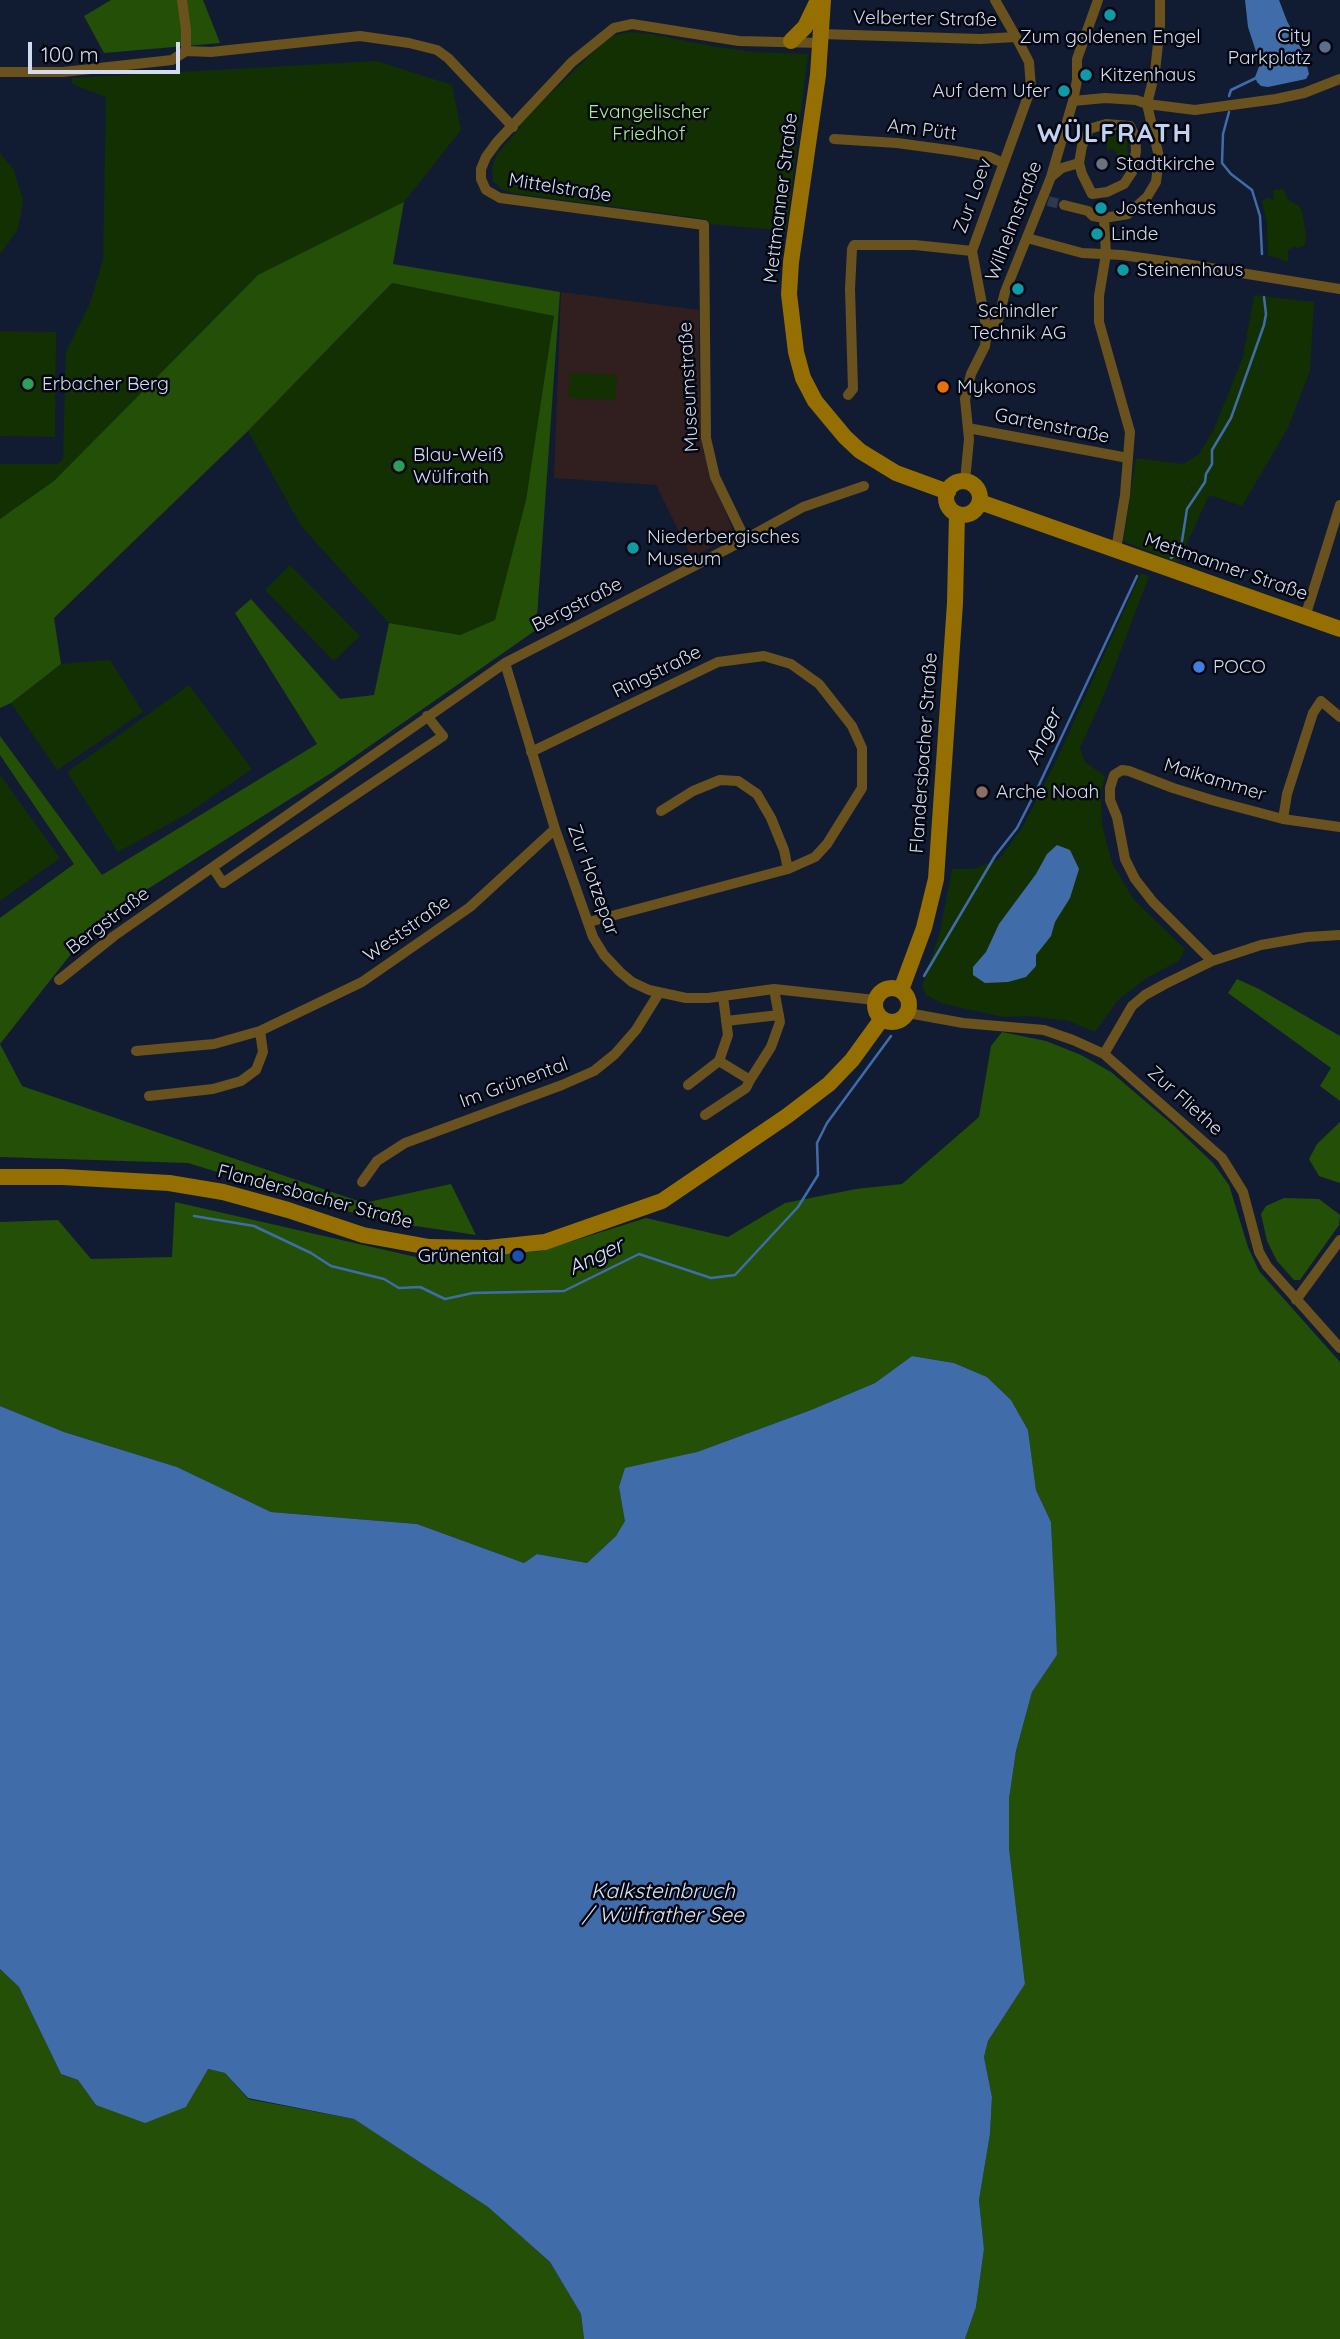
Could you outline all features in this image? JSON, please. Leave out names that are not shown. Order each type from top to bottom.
[{"type":"street","points":[[182,0],[186,51]]},
{"type":"street","points":[[791,41],[805,27],[821,0]]},
{"type":"street","name":"Mettmanner Straße","points":[[821,0],[818,75],[791,262],[789,294],[799,365],[815,401],[838,430],[860,451],[896,473],[948,492]]},
{"type":"street","points":[[995,0],[1016,37]]},
{"type":"street","name":"Wilhelmstraße","points":[[987,331],[998,320],[1005,292],[1045,200],[1073,102],[1077,59],[1098,0]]},
{"type":"street","points":[[1064,205],[1088,211],[1093,216],[1104,219],[1128,214],[1147,197],[1156,182],[1159,157],[1147,104],[1160,25],[1160,0]]},
{"type":"street","name":"Velberter Straße","points":[[513,127],[572,62],[614,28],[632,24],[739,41],[1016,37],[1029,62],[1031,88]]},
{"type":"street","points":[[0,72],[63,72],[154,63],[172,60],[186,51],[211,52],[360,36],[437,50],[448,58],[513,127]]},
{"type":"street","points":[[1073,102],[1105,98],[1136,100],[1147,104],[1195,110],[1304,93],[1340,79]]},
{"type":"street","name":"Zur Loev","points":[[965,481],[968,428],[965,398],[971,374],[985,346],[987,331],[972,251],[1031,88]]},
{"type":"street","points":[[1106,124],[1130,126],[1135,136],[1136,151],[1132,172],[1124,184],[1107,192],[1092,194],[1086,187],[1079,163],[1089,129],[1106,124]]},
{"type":"street","name":"Mittelstraße","points":[[513,127],[497,142],[481,169],[481,180],[486,190],[500,198],[704,225]]},
{"type":"street","name":"Am Pütt","points":[[834,139],[956,151],[1003,163]]},
{"type":"street","points":[[1051,177],[1062,168],[1079,163]]},
{"type":"street","points":[[1104,219],[1106,254],[1099,296],[1099,322],[1130,432],[1125,495],[1116,550]]},
{"type":"street","name":"Museumstraße","points":[[704,225],[704,415],[707,449],[715,477],[745,539]]},
{"type":"street","points":[[1027,238],[1083,253],[1143,258],[1340,289]]},
{"type":"street","points":[[848,395],[853,389],[850,289],[854,244],[915,245],[972,251]]},
{"type":"street","name":"Gartenstraße","points":[[968,428],[1128,458]]},
{"type":"street","points":[[965,481],[972,483],[979,491],[980,502],[977,508],[968,514],[957,514],[948,504],[948,492],[956,483],[965,481]]},
{"type":"street","name":"Bergstraße","points":[[59,980],[114,936],[505,663],[803,507],[864,486]]},
{"type":"street","name":"Mettmanner Straße","points":[[980,502],[1340,629]]},
{"type":"street","points":[[1305,617],[1340,505]]},
{"type":"street","name":"Flandersbacher Straße","points":[[901,990],[924,928],[936,879],[957,567],[957,514]]},
{"type":"street","name":"Ringstraße","points":[[531,752],[718,662],[764,656],[792,664],[819,684],[852,726],[863,748],[862,788],[827,844],[815,857],[788,869],[589,922]]},
{"type":"street","name":"Zur Hotzepar","points":[[505,663],[555,829],[593,937],[611,964],[632,982],[659,993],[686,999],[774,989],[875,1000]]},
{"type":"street","name":"Maikammer","points":[[1283,819],[1287,794],[1313,713],[1321,701],[1340,717]]},
{"type":"street","points":[[213,867],[223,883],[443,736],[427,716]]},
{"type":"street","name":"Maikammer","points":[[1212,961],[1153,902],[1135,879],[1125,859],[1110,800],[1114,775],[1122,770],[1138,773],[1174,789],[1283,819],[1340,827]]},
{"type":"street","points":[[661,811],[693,791],[720,780],[738,781],[757,794],[771,818],[784,850],[788,869]]},
{"type":"street","name":"Weststraße","points":[[136,1051],[214,1044],[260,1031],[362,982],[470,907],[555,829]]},
{"type":"street","points":[[1104,1054],[1126,1014],[1138,1000],[1212,961],[1261,945],[1307,937],[1340,935]]},
{"type":"street","points":[[705,1115],[746,1088],[771,1047],[780,1021],[774,989]]},
{"type":"street","points":[[886,989],[901,990],[909,1003],[908,1013],[897,1022],[881,1020],[875,1009],[875,1000],[886,989]]},
{"type":"street","name":"Im Grünental","points":[[362,1182],[377,1161],[405,1143],[562,1085],[594,1070],[615,1054],[636,1030],[659,993]]},
{"type":"street","points":[[688,1085],[719,1061],[728,1035],[723,996]]},
{"type":"street","name":"Zur Fliethe","points":[[908,1013],[963,1023],[1044,1030],[1104,1054],[1222,1158],[1243,1192],[1259,1252],[1276,1278],[1340,1348]]},
{"type":"street","points":[[726,1021],[779,1015]]},
{"type":"street","name":"Flandersbacher Straße","points":[[0,1177],[63,1177],[169,1183],[223,1192],[363,1235],[429,1247],[482,1248],[545,1242],[662,1201],[787,1116],[829,1084],[852,1060],[881,1020]]},
{"type":"street","points":[[149,1096],[213,1089],[241,1081],[256,1070],[263,1052],[260,1031]]},
{"type":"street","points":[[719,1061],[750,1080]]},
{"type":"street","points":[[1296,1300],[1340,1240]]},
{"type":"shaded area","points":[[561,292],[699,310],[703,450],[734,534],[692,558],[656,485],[554,478]]},
{"type":"green space","points":[[111,0],[203,0],[220,43],[104,53],[84,16]]},
{"type":"green space","name":"Evangelischer Friedhof","points":[[629,32],[755,52],[808,54],[786,231],[711,224],[706,219],[518,194],[503,190],[493,181],[492,167],[497,154],[519,129],[520,123],[609,37]]},
{"type":"green space","points":[[377,61],[452,85],[461,130],[404,202],[258,275],[54,482],[0,519],[0,464],[57,464],[63,459],[66,352],[90,303],[103,260],[106,97],[72,84],[72,78]]},
{"type":"green space","points":[[1111,132],[1127,132],[1128,170],[1116,170],[1117,153],[1112,149],[1107,151],[1107,142],[1102,138]]},
{"type":"green space","points":[[0,153],[14,170],[23,201],[18,229],[0,254]]},
{"type":"green space","points":[[1284,189],[1287,199],[1298,205],[1302,211],[1306,234],[1305,245],[1288,250],[1288,262],[1268,255],[1267,224],[1262,201],[1267,198],[1274,199],[1273,190]]},
{"type":"green space","points":[[404,202],[393,264],[560,292],[536,630],[331,773],[97,921],[0,1044],[0,918],[74,864],[0,755],[0,736],[102,875],[317,744],[235,613],[251,599],[340,699],[374,695],[389,623],[460,635],[495,620],[526,500],[554,316],[392,283],[248,431],[54,618],[61,664],[11,703],[0,708],[0,519],[54,481],[258,275]]},
{"type":"green space","name":"Blau-Weiß Wülfrath","points":[[392,283],[555,315],[526,500],[496,620],[460,635],[389,623],[301,526],[248,431]]},
{"type":"green space","points":[[1254,295],[1314,302],[1310,370],[1288,428],[1242,506],[1209,495],[1178,563],[1123,541],[1136,458],[1183,464],[1199,454],[1213,431],[1243,357]]},
{"type":"green space","name":"Erbacher Berg","points":[[0,331],[56,332],[55,437],[0,436]]},
{"type":"green space","points":[[570,373],[617,375],[615,400],[568,398]]},
{"type":"green space","points":[[290,565],[360,636],[334,661],[265,590]]},
{"type":"green space","points":[[1141,573],[1149,576],[1104,695],[1080,748],[1085,762],[1105,776],[1101,790],[1102,825],[1112,863],[1134,900],[1185,949],[1179,961],[1148,977],[1119,999],[1095,1032],[1069,1021],[1031,1016],[1004,1017],[944,1004],[926,995],[922,987],[940,932],[952,869],[974,869],[999,859],[1022,828],[1056,761]]},
{"type":"green space","points":[[110,660],[143,712],[57,770],[11,703],[61,664]]},
{"type":"green space","points":[[189,685],[252,769],[187,814],[118,852],[67,772]]},
{"type":"green space","points":[[0,775],[60,858],[0,901]]},
{"type":"green space","points":[[1237,979],[1340,1036],[1340,1101],[1320,1086],[1331,1068],[1228,993]]},
{"type":"green space","points":[[1002,1032],[1046,1041],[1081,1055],[1111,1072],[1213,1163],[1229,1185],[1248,1247],[1259,1271],[1340,1362],[1340,2339],[965,2339],[976,2307],[984,2249],[979,2200],[990,2134],[992,2097],[984,2057],[988,2041],[1025,1984],[1009,1848],[1009,1799],[1016,1751],[1032,1692],[1057,1655],[1051,1522],[1036,1490],[1028,1430],[1011,1400],[987,1377],[954,1363],[912,1356],[875,1383],[811,1410],[697,1452],[663,1461],[619,1487],[626,1521],[616,1536],[587,1563],[537,1554],[524,1563],[417,1524],[271,1512],[177,1467],[64,1432],[0,1406],[0,1222],[58,1220],[91,1259],[172,1257],[175,1202],[429,1260],[541,1251],[646,1218],[728,1237],[785,1203],[856,1189],[902,1184],[979,1117],[991,1046]]},
{"type":"green space","points":[[0,1044],[22,1086],[364,1203],[451,1184],[476,1235],[402,1224],[338,1209],[188,1163],[0,1157]]},
{"type":"green space","points":[[1340,1122],[1340,1183],[1319,1176],[1309,1159],[1317,1144]]},
{"type":"green space","points":[[1284,1198],[1319,1199],[1340,1215],[1339,1225],[1300,1280],[1294,1280],[1277,1261],[1267,1241],[1261,1214],[1266,1206]]},
{"type":"green space","points":[[0,1969],[19,1987],[61,2074],[78,2080],[96,2105],[186,2107],[207,2069],[225,2073],[248,2099],[354,2119],[488,2207],[550,2262],[581,2314],[584,2339],[0,2339]]},
{"type":"water","points":[[1245,0],[1279,0],[1304,54],[1309,74],[1306,79],[1268,87],[1257,82],[1255,77],[1260,64],[1248,27]]},
{"type":"water","points":[[1057,845],[1070,850],[1079,869],[1070,898],[1055,922],[1051,936],[1036,955],[1036,966],[1026,977],[1008,982],[985,983],[973,975],[973,967],[986,952],[999,924],[1036,874],[1047,854]]},
{"type":"water","name":"Kalksteinbruch / Wülfrather See","points":[[912,1356],[954,1363],[987,1377],[1011,1400],[1028,1430],[1036,1490],[1051,1522],[1057,1655],[1032,1692],[1016,1751],[1009,1799],[1009,1848],[1025,1984],[988,2041],[984,2057],[992,2097],[990,2134],[979,2200],[984,2249],[976,2307],[965,2339],[584,2339],[581,2314],[550,2262],[488,2207],[354,2119],[248,2098],[225,2073],[208,2069],[186,2107],[145,2123],[96,2105],[78,2080],[61,2074],[19,1987],[0,1969],[0,1406],[64,1432],[177,1467],[271,1512],[417,1524],[524,1563],[537,1554],[587,1563],[616,1536],[625,1521],[619,1487],[625,1468],[697,1452],[811,1410],[875,1383]]},
{"type":"waterway","name":"Anger","points":[[1229,96],[1231,90],[1256,78]]},
{"type":"waterway","name":"Anger","points":[[1229,112],[1223,134],[1222,163],[1231,174],[1252,190],[1260,216],[1262,254]]},
{"type":"waterway","name":"Anger","points":[[1171,558],[1177,553],[1182,541],[1187,509],[1205,482],[1212,464],[1212,450],[1231,418],[1264,325],[1264,297]]},
{"type":"waterway","name":"Anger","points":[[924,976],[995,856],[1017,828],[1137,576]]},
{"type":"waterway","name":"Anger","points":[[194,1216],[254,1226],[311,1253],[331,1266],[384,1279],[399,1288],[420,1287],[445,1299],[473,1293],[564,1291],[639,1254],[711,1278],[735,1275],[798,1207],[818,1175],[817,1143],[827,1123],[891,1036]]},
{"type":"tunnel","points":[[1048,201],[1064,205]]},
{"type":"place","name":"Zum goldenen Engel","points":[[1110,15]]},
{"type":"place","name":"City Parkplatz","points":[[1325,47]]},
{"type":"place","name":"Kitzenhaus","points":[[1086,75]]},
{"type":"place","name":"Auf dem Ufer","points":[[1064,91]]},
{"type":"place","name":"Stadtkirche","points":[[1102,164]]},
{"type":"place","name":"Jostenhaus","points":[[1101,208]]},
{"type":"place","name":"Linde","points":[[1097,234]]},
{"type":"place","name":"Steinenhaus","points":[[1123,270]]},
{"type":"place","name":"Schindler Technik AG","points":[[1018,289]]},
{"type":"place","name":"Erbacher Berg","points":[[28,384]]},
{"type":"place","name":"Mykonos","points":[[943,387]]},
{"type":"place","name":"Blau-Weiß Wülfrath","points":[[399,466]]},
{"type":"place","name":"Niederbergisches Museum","points":[[633,548]]},
{"type":"place","name":"POCO","points":[[1199,667]]},
{"type":"place","name":"Arche Noah","points":[[982,792]]},
{"type":"place","name":"Grünental","points":[[518,1256]]},
{"type":"district","name":"WÜLFRATH","points":[[1115,134]]}]
